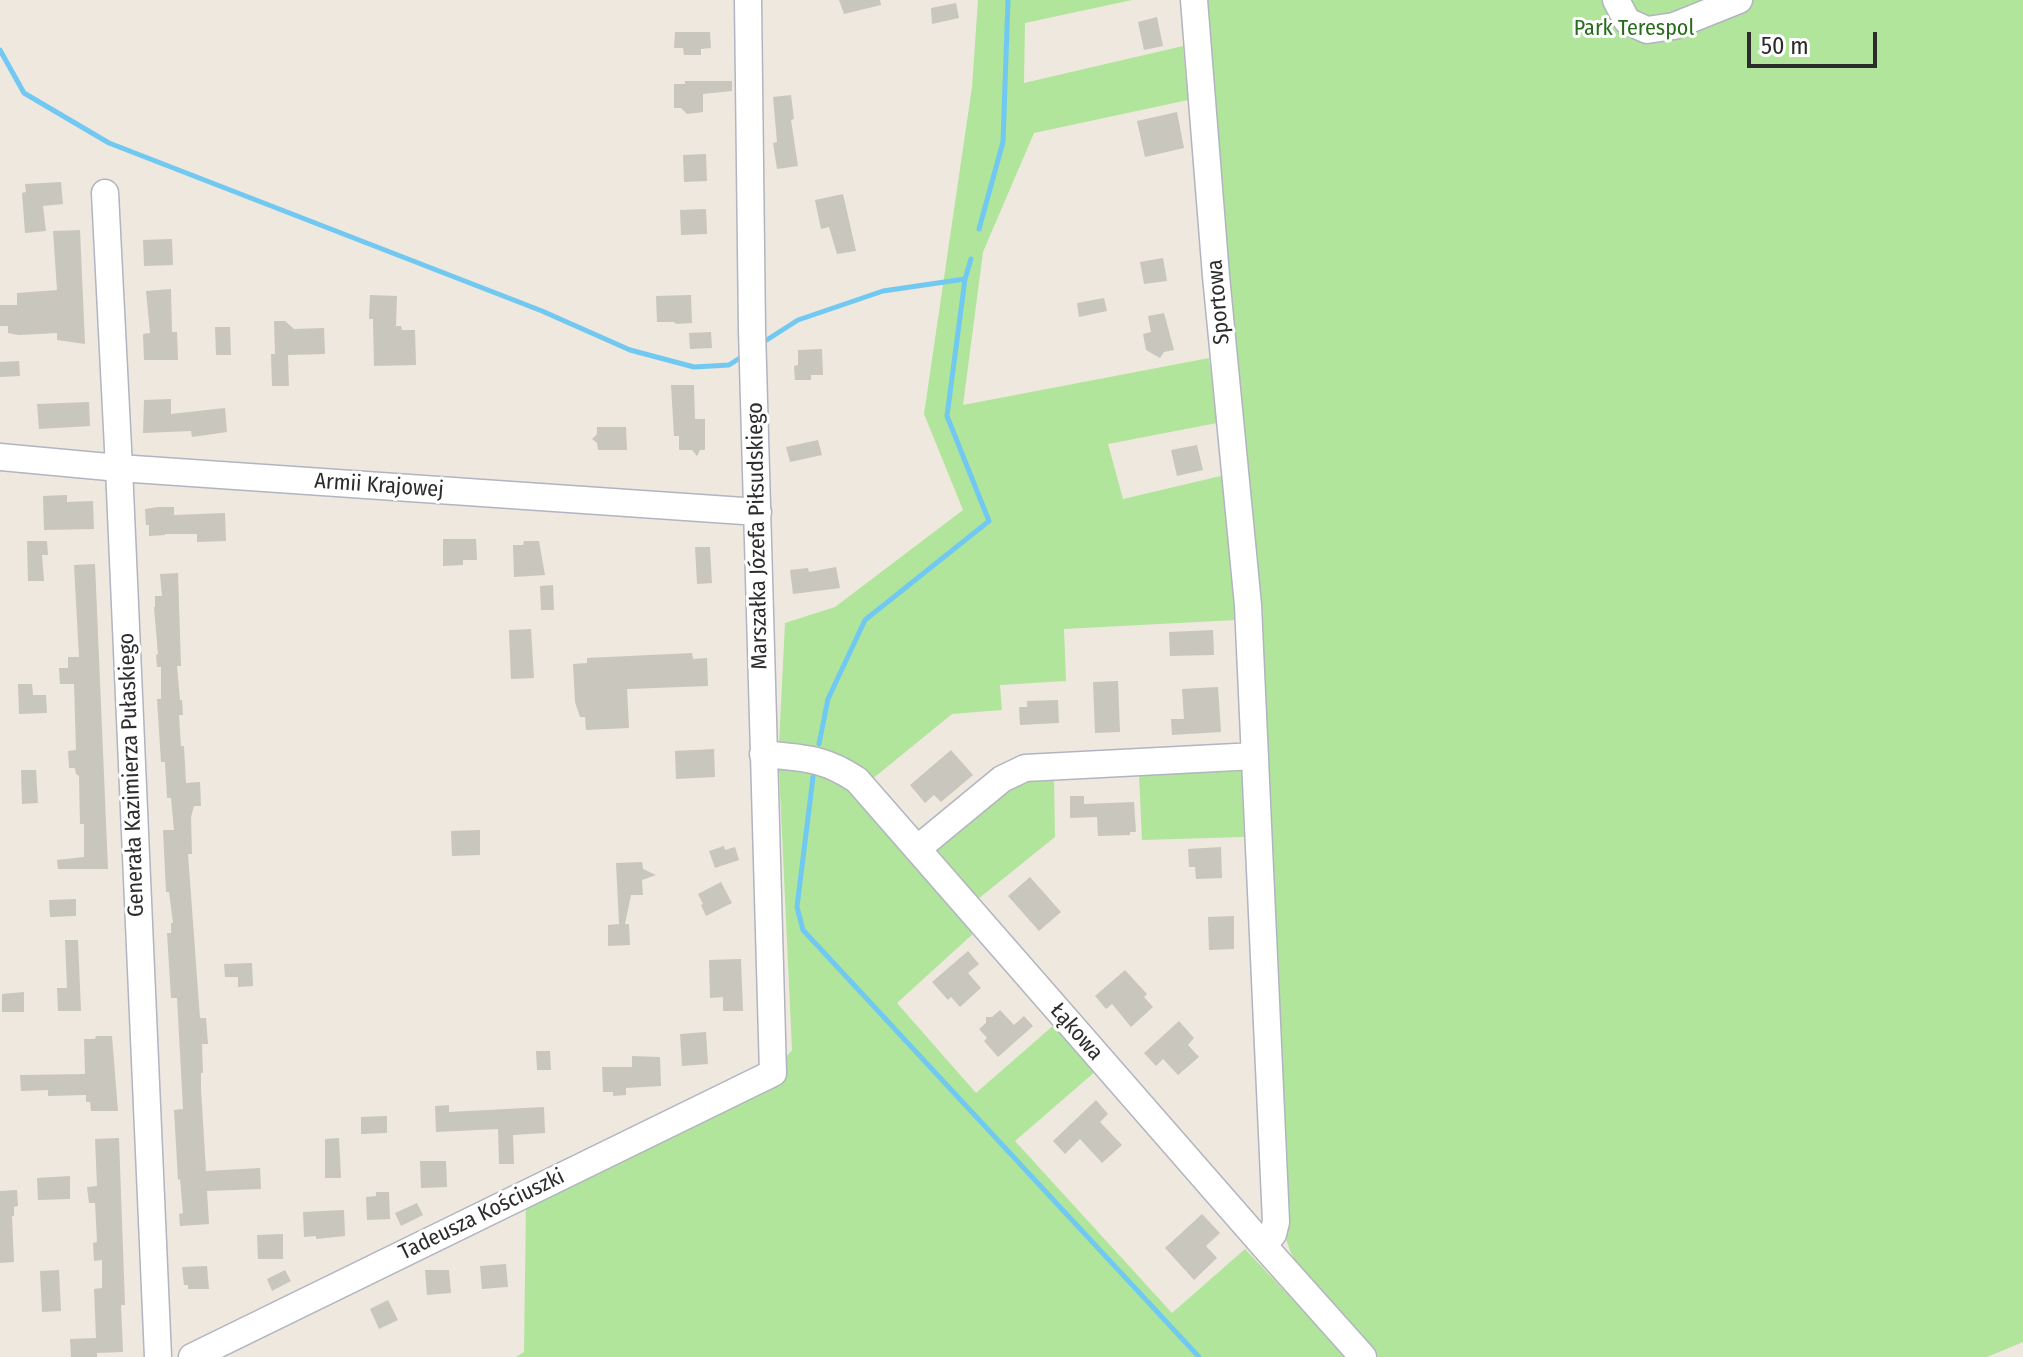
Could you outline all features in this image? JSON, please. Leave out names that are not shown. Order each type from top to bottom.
[{"type":"street","name":"Marszałka Józefa Piłsudskiego","points":[[748,0],[752,330],[773,1073]]},
{"type":"street","name":"Sportowa","points":[[1194,0],[1248,605],[1276,1222],[1273,1234],[1263,1245]]},
{"type":"street","points":[[1616,0],[1627,21],[1647,30],[1674,26],[1739,0]]},
{"type":"street","name":"Generała Kazimierza Pułaskiego","points":[[105,193],[158,1357]]},
{"type":"street","name":"Armii Krajowej","points":[[0,457],[758,512]]},
{"type":"street","name":"Łąkowa","points":[[763,754],[807,758],[837,767],[857,780],[1363,1357]]},
{"type":"street","points":[[917,849],[1002,779],[1025,768],[1255,756]]},
{"type":"street","name":"Tadeusza Kościuszki","points":[[192,1357],[773,1073]]},
{"type":"green space","points":[[978,0],[1132,0],[1025,23],[1024,83],[1183,46],[1188,100],[1034,133],[983,252],[963,405],[1209,358],[1217,423],[1108,444],[1123,499],[1225,475],[1236,620],[1064,629],[1066,681],[1000,685],[1002,710],[952,714],[871,780],[779,744],[785,623],[835,607],[963,510],[924,414],[972,87]]},
{"type":"green space","name":"Park Terespol","points":[[1206,0],[2023,0],[2023,1342],[1987,1357],[1378,1357],[1327,1304],[1294,1259],[1284,1227]]},
{"type":"green space","points":[[779,769],[818,773],[853,791],[975,932],[897,1003],[976,1093],[1055,1024],[1097,1070],[1015,1141],[1172,1313],[1245,1249],[1347,1357],[516,1357],[524,1352],[526,1204],[748,1100],[792,1050]]},
{"type":"green space","points":[[1242,771],[1244,837],[1142,840],[1139,775]]},
{"type":"green space","points":[[1054,777],[1055,837],[978,899],[931,850],[1014,783]]},
{"type":"building","points":[[839,0],[880,0],[881,5],[844,14]]},
{"type":"building","points":[[956,3],[959,18],[932,24],[931,8]]},
{"type":"building","points":[[1157,17],[1163,46],[1144,50],[1138,22]]},
{"type":"building","points":[[675,32],[710,32],[711,48],[701,49],[701,55],[684,55],[683,48],[674,48]]},
{"type":"building","points":[[685,81],[732,81],[732,91],[703,94],[703,112],[687,114],[681,108],[674,108],[674,84],[685,84]]},
{"type":"building","points":[[791,95],[794,119],[791,120],[798,166],[777,169],[773,143],[777,142],[773,97]]},
{"type":"building","points":[[1177,112],[1184,148],[1145,157],[1137,121]]},
{"type":"building","points":[[706,154],[707,181],[684,182],[683,155]]},
{"type":"building","points":[[61,182],[63,204],[43,206],[46,231],[25,233],[22,193],[26,192],[25,184]]},
{"type":"building","points":[[843,194],[856,251],[837,254],[829,227],[821,229],[815,200]]},
{"type":"building","points":[[706,209],[707,234],[681,235],[680,210]]},
{"type":"building","points":[[80,230],[85,344],[57,340],[57,333],[8,333],[8,326],[0,326],[0,305],[17,305],[17,293],[57,290],[53,231]]},
{"type":"building","points":[[172,239],[173,265],[144,266],[143,240]]},
{"type":"building","points":[[1163,258],[1167,281],[1144,284],[1140,262]]},
{"type":"building","points":[[171,289],[172,332],[177,332],[178,360],[144,360],[143,334],[150,333],[146,291]]},
{"type":"building","points":[[370,295],[397,296],[396,326],[401,326],[402,330],[415,330],[416,365],[374,366]]},
{"type":"building","points":[[691,295],[692,323],[657,322],[656,296]]},
{"type":"building","points":[[1104,298],[1107,311],[1079,317],[1077,303]]},
{"type":"building","points":[[1164,313],[1174,350],[1164,352],[1160,358],[1146,350],[1143,334],[1151,332],[1148,316]]},
{"type":"building","points":[[274,321],[285,321],[294,329],[324,328],[325,354],[288,355],[289,386],[272,386]]},
{"type":"building","points":[[215,327],[230,327],[231,355],[216,355]]},
{"type":"building","points":[[711,332],[712,348],[690,349],[689,333]]},
{"type":"building","points":[[822,349],[823,375],[811,375],[811,380],[795,380],[798,350]]},
{"type":"building","points":[[19,361],[20,376],[0,377],[0,362]]},
{"type":"building","points":[[671,385],[694,385],[695,419],[705,419],[705,450],[700,450],[697,456],[692,450],[679,450],[679,436],[674,436]]},
{"type":"building","points":[[171,399],[171,414],[225,408],[227,432],[192,437],[191,431],[143,433],[144,400]]},
{"type":"building","points":[[89,402],[90,426],[39,429],[37,404]]},
{"type":"building","points":[[597,427],[626,427],[627,450],[598,450],[597,443],[592,439],[597,434]]},
{"type":"building","points":[[818,440],[822,455],[790,462],[786,447]]},
{"type":"building","points":[[1197,445],[1203,470],[1177,476],[1171,450]]},
{"type":"building","points":[[67,495],[67,502],[93,501],[94,529],[44,530],[43,496]]},
{"type":"building","points":[[174,507],[174,515],[225,513],[226,541],[197,542],[197,534],[149,536],[145,509]]},
{"type":"building","points":[[443,539],[476,539],[477,560],[463,560],[463,565],[443,566]]},
{"type":"building","points":[[27,541],[47,541],[48,555],[42,555],[44,581],[28,581]]},
{"type":"building","points":[[524,541],[539,541],[545,575],[514,577],[513,545],[523,545]]},
{"type":"building","points":[[695,547],[710,547],[712,583],[697,584]]},
{"type":"building","points":[[95,564],[108,869],[58,869],[57,860],[84,857],[79,776],[75,768],[69,768],[68,751],[76,750],[74,684],[60,684],[59,668],[68,668],[68,657],[79,657],[74,565]]},
{"type":"building","points":[[836,567],[840,588],[793,594],[790,570],[808,568],[809,572]]},
{"type":"building","points":[[178,573],[181,666],[177,666],[183,715],[179,715],[181,746],[184,746],[186,783],[200,782],[201,806],[194,806],[191,817],[192,854],[188,854],[200,1018],[206,1018],[208,1044],[202,1044],[201,1073],[206,1171],[260,1168],[261,1189],[207,1191],[209,1224],[180,1226],[179,1214],[183,1213],[174,1110],[183,1109],[177,998],[171,998],[167,933],[171,933],[173,923],[169,892],[166,892],[163,830],[174,830],[171,798],[167,798],[165,762],[161,762],[157,699],[161,699],[161,667],[157,667],[154,607],[155,596],[162,596],[160,574]]},
{"type":"building","points":[[553,585],[554,610],[541,610],[540,586]]},
{"type":"building","points":[[531,629],[534,678],[511,679],[509,630]]},
{"type":"building","points":[[1213,630],[1214,655],[1170,656],[1169,632]]},
{"type":"building","points":[[692,653],[693,659],[707,658],[708,686],[627,689],[629,728],[586,730],[585,717],[580,717],[575,702],[573,664],[587,663],[587,658]]},
{"type":"building","points":[[1118,681],[1120,732],[1095,733],[1093,682]]},
{"type":"building","points":[[18,684],[32,684],[33,695],[46,695],[47,713],[19,714]]},
{"type":"building","points":[[1218,687],[1221,732],[1172,735],[1171,719],[1184,719],[1182,689]]},
{"type":"building","points":[[1058,700],[1059,723],[1020,725],[1019,707],[1027,707],[1027,701]]},
{"type":"building","points":[[714,749],[715,777],[676,779],[675,751]]},
{"type":"building","points":[[951,750],[973,775],[941,802],[934,795],[925,803],[910,785]]},
{"type":"building","points":[[21,770],[36,770],[38,803],[22,804]]},
{"type":"building","points":[[1070,796],[1084,796],[1084,804],[1134,802],[1136,832],[1098,836],[1097,817],[1070,818]]},
{"type":"building","points":[[480,830],[480,855],[452,856],[451,831]]},
{"type":"building","points":[[724,846],[725,850],[735,847],[739,860],[715,868],[709,851]]},
{"type":"building","points":[[1221,847],[1222,878],[1196,879],[1195,867],[1189,867],[1188,849]]},
{"type":"building","points":[[642,862],[643,869],[656,875],[642,880],[643,895],[631,895],[625,924],[629,924],[630,945],[608,946],[608,925],[619,924],[616,863]]},
{"type":"building","points":[[1030,877],[1061,912],[1039,931],[1008,896]]},
{"type":"building","points":[[721,882],[732,903],[706,916],[698,894]]},
{"type":"building","points":[[76,899],[76,916],[50,917],[49,900]]},
{"type":"building","points":[[1234,916],[1234,949],[1209,950],[1208,917]]},
{"type":"building","points":[[65,940],[78,940],[81,1011],[58,1011],[57,988],[67,988]]},
{"type":"building","points":[[968,951],[979,964],[968,973],[981,988],[960,1007],[951,997],[948,1000],[932,982]]},
{"type":"building","points":[[741,959],[743,1011],[723,1011],[723,997],[710,998],[709,960]]},
{"type":"building","points":[[252,963],[253,986],[238,987],[238,977],[225,977],[224,964]]},
{"type":"building","points":[[1125,970],[1147,994],[1144,997],[1153,1007],[1131,1027],[1112,1004],[1106,1009],[1095,996]]},
{"type":"building","points":[[24,992],[24,1012],[2,1012],[2,994]]},
{"type":"building","points":[[1000,1010],[1014,1025],[1024,1016],[1033,1026],[998,1057],[984,1041],[987,1038],[979,1029],[986,1023],[986,1017],[992,1017]]},
{"type":"building","points":[[1179,1021],[1194,1038],[1188,1045],[1199,1057],[1178,1075],[1163,1059],[1156,1066],[1144,1053]]},
{"type":"building","points":[[706,1032],[708,1064],[682,1066],[680,1034]]},
{"type":"building","points":[[96,1036],[112,1036],[118,1111],[91,1111],[86,1095],[48,1096],[48,1090],[21,1091],[20,1075],[85,1074],[84,1039],[95,1039]]},
{"type":"building","points":[[536,1051],[550,1051],[551,1070],[537,1070]]},
{"type":"building","points":[[632,1056],[660,1057],[661,1086],[626,1088],[626,1095],[613,1096],[613,1092],[603,1092],[602,1067],[632,1067]]},
{"type":"building","points":[[1096,1100],[1108,1114],[1100,1122],[1122,1145],[1102,1163],[1080,1139],[1065,1154],[1053,1141]]},
{"type":"building","points":[[449,1105],[449,1112],[544,1107],[545,1133],[513,1135],[514,1164],[499,1164],[498,1129],[436,1132],[435,1106]]},
{"type":"building","points":[[387,1116],[387,1133],[361,1134],[361,1117]]},
{"type":"building","points":[[119,1138],[125,1305],[121,1305],[123,1352],[97,1353],[97,1357],[71,1357],[70,1339],[96,1338],[94,1289],[102,1288],[102,1260],[94,1261],[93,1243],[97,1242],[95,1203],[89,1203],[87,1187],[97,1186],[95,1139]]},
{"type":"building","points":[[339,1138],[341,1178],[325,1178],[325,1139]]},
{"type":"building","points":[[420,1161],[446,1161],[447,1187],[421,1188]]},
{"type":"building","points":[[70,1176],[70,1199],[38,1200],[37,1178]]},
{"type":"building","points":[[17,1190],[18,1206],[14,1207],[12,1216],[14,1262],[0,1263],[0,1191]]},
{"type":"building","points":[[376,1192],[389,1192],[390,1219],[367,1220],[366,1197],[376,1196]]},
{"type":"building","points":[[417,1203],[423,1215],[401,1226],[395,1213]]},
{"type":"building","points":[[344,1210],[345,1236],[304,1237],[303,1212]]},
{"type":"building","points":[[1202,1214],[1220,1233],[1206,1246],[1217,1258],[1194,1280],[1165,1248]]},
{"type":"building","points":[[283,1234],[283,1259],[258,1259],[257,1235]]},
{"type":"building","points":[[506,1264],[508,1287],[482,1289],[480,1266]]},
{"type":"building","points":[[207,1266],[209,1289],[188,1289],[188,1285],[184,1285],[182,1267]]},
{"type":"building","points":[[59,1270],[61,1311],[42,1312],[40,1271]]},
{"type":"building","points":[[285,1270],[291,1281],[272,1291],[267,1279]]},
{"type":"building","points":[[425,1270],[449,1270],[451,1293],[427,1295]]},
{"type":"building","points":[[388,1300],[398,1320],[379,1329],[370,1309]]},
{"type":"waterway","points":[[979,229],[1003,142],[1008,0]]},
{"type":"waterway","points":[[0,50],[24,93],[109,143],[542,311],[630,350],[694,367],[729,365],[743,356]]},
{"type":"waterway","points":[[819,744],[828,699],[865,620],[989,521],[947,416],[965,279],[971,259]]},
{"type":"waterway","points":[[762,343],[798,320],[883,291],[965,279]]},
{"type":"waterway","points":[[813,777],[797,907],[803,930],[1199,1357]]}]
